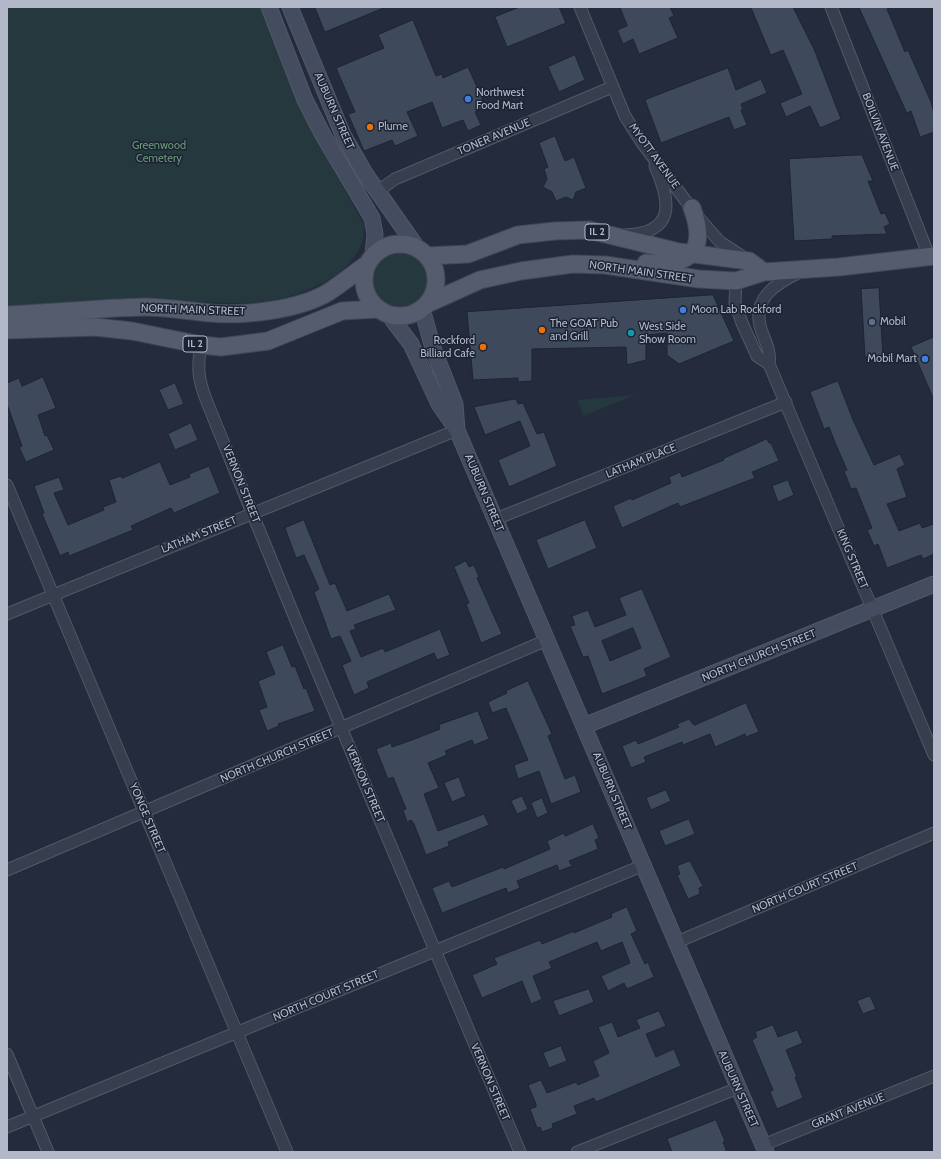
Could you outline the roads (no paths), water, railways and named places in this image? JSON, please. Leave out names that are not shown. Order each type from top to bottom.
[{"type":"main road","name":"AUBURN STREET","points":[[269,7],[305,100],[323,135],[372,218],[375,234],[370,260]]},
{"type":"main road","name":"AUBURN STREET","points":[[290,7],[343,135],[378,191],[423,252]]},
{"type":"main road","points":[[605,265],[622,261],[664,264],[680,260],[692,254],[697,245],[698,223],[692,208]]},
{"type":"main road","name":"IL 2","points":[[423,252],[468,254],[518,235],[555,231],[589,230],[692,254],[749,260]]},
{"type":"main road","points":[[395,244],[407,244],[423,252],[434,266],[436,278],[435,290],[425,306],[412,315],[400,317],[383,312],[369,300],[364,289],[363,277],[370,260],[383,248],[395,244]]},
{"type":"main road","name":"NORTH MAIN STREET","points":[[425,306],[480,280],[521,271],[573,264],[605,265],[698,280],[736,281],[764,272],[839,267],[931,256]]},
{"type":"main road","name":"NORTH MAIN STREET","points":[[7,315],[143,307],[175,308],[212,313],[269,311],[296,305],[325,294],[370,260]]},
{"type":"main road","points":[[749,260],[764,272]]},
{"type":"main road","name":"AUBURN STREET","points":[[425,306],[433,348],[455,404],[457,430]]},
{"type":"main road","name":"IL 2","points":[[7,330],[95,327],[132,331],[201,345],[228,347],[268,341],[342,311],[383,312]]},
{"type":"main road","name":"AUBURN STREET","points":[[383,312],[411,344],[439,404],[457,430],[764,1148]]},
{"type":"main road","name":"NORTH CHURCH STREET","points":[[584,726],[934,584]]},
{"type":"street","name":"MYOTT AVENUE","points":[[580,7],[625,116],[649,153],[720,242],[749,260]]},
{"type":"street","name":"BOILVIN AVENUE","points":[[831,7],[931,256]]},
{"type":"street","name":"TONER AVENUE","points":[[378,191],[395,180],[612,87]]},
{"type":"street","points":[[613,235],[636,234],[644,232],[662,221],[666,212],[668,203],[663,185],[649,153]]},
{"type":"street","name":"KING STREET","points":[[769,364],[771,355],[759,323],[759,308],[770,291],[776,285],[808,269]]},
{"type":"street","name":"KING STREET","points":[[736,281],[735,303],[742,323],[757,356],[769,364],[786,402],[934,755]]},
{"type":"street","name":"VERNON STREET","points":[[201,345],[197,369],[199,383],[342,729],[520,1152]]},
{"type":"street","name":"LATHAM PLACE","points":[[496,519],[786,402]]},
{"type":"street","name":"LATHAM STREET","points":[[7,614],[457,430]]},
{"type":"street","name":"YONGE STREET","points":[[7,485],[287,1152]]},
{"type":"street","name":"NORTH CHURCH STREET","points":[[7,870],[342,729],[547,640]]},
{"type":"street","name":"NORTH COURT STREET","points":[[677,942],[934,833]]},
{"type":"street","name":"NORTH COURT STREET","points":[[7,1127],[644,865]]},
{"type":"street","points":[[7,1054],[48,1152]]},
{"type":"street","name":"GRANT AVENUE","points":[[764,1148],[934,1076]]},
{"type":"street","points":[[576,1152],[738,1088]]},
{"type":"place","name":"Northwest Food Mart","points":[[468,99]]},
{"type":"place","name":"Plume","points":[[370,127]]},
{"type":"place","name":"Moon Lab Rockford","points":[[683,310]]},
{"type":"place","name":"Mobil","points":[[872,322]]},
{"type":"place","name":"The GOAT Pub and Grill","points":[[542,330]]},
{"type":"place","name":"West Side Show Room","points":[[631,333]]},
{"type":"place","name":"Rockford Billiard Cafe","points":[[483,347]]},
{"type":"place","name":"Mobil Mart","points":[[925,359]]},
{"type":"park label","name":"Greenwood Cemetery","points":[[159,152]]}]
